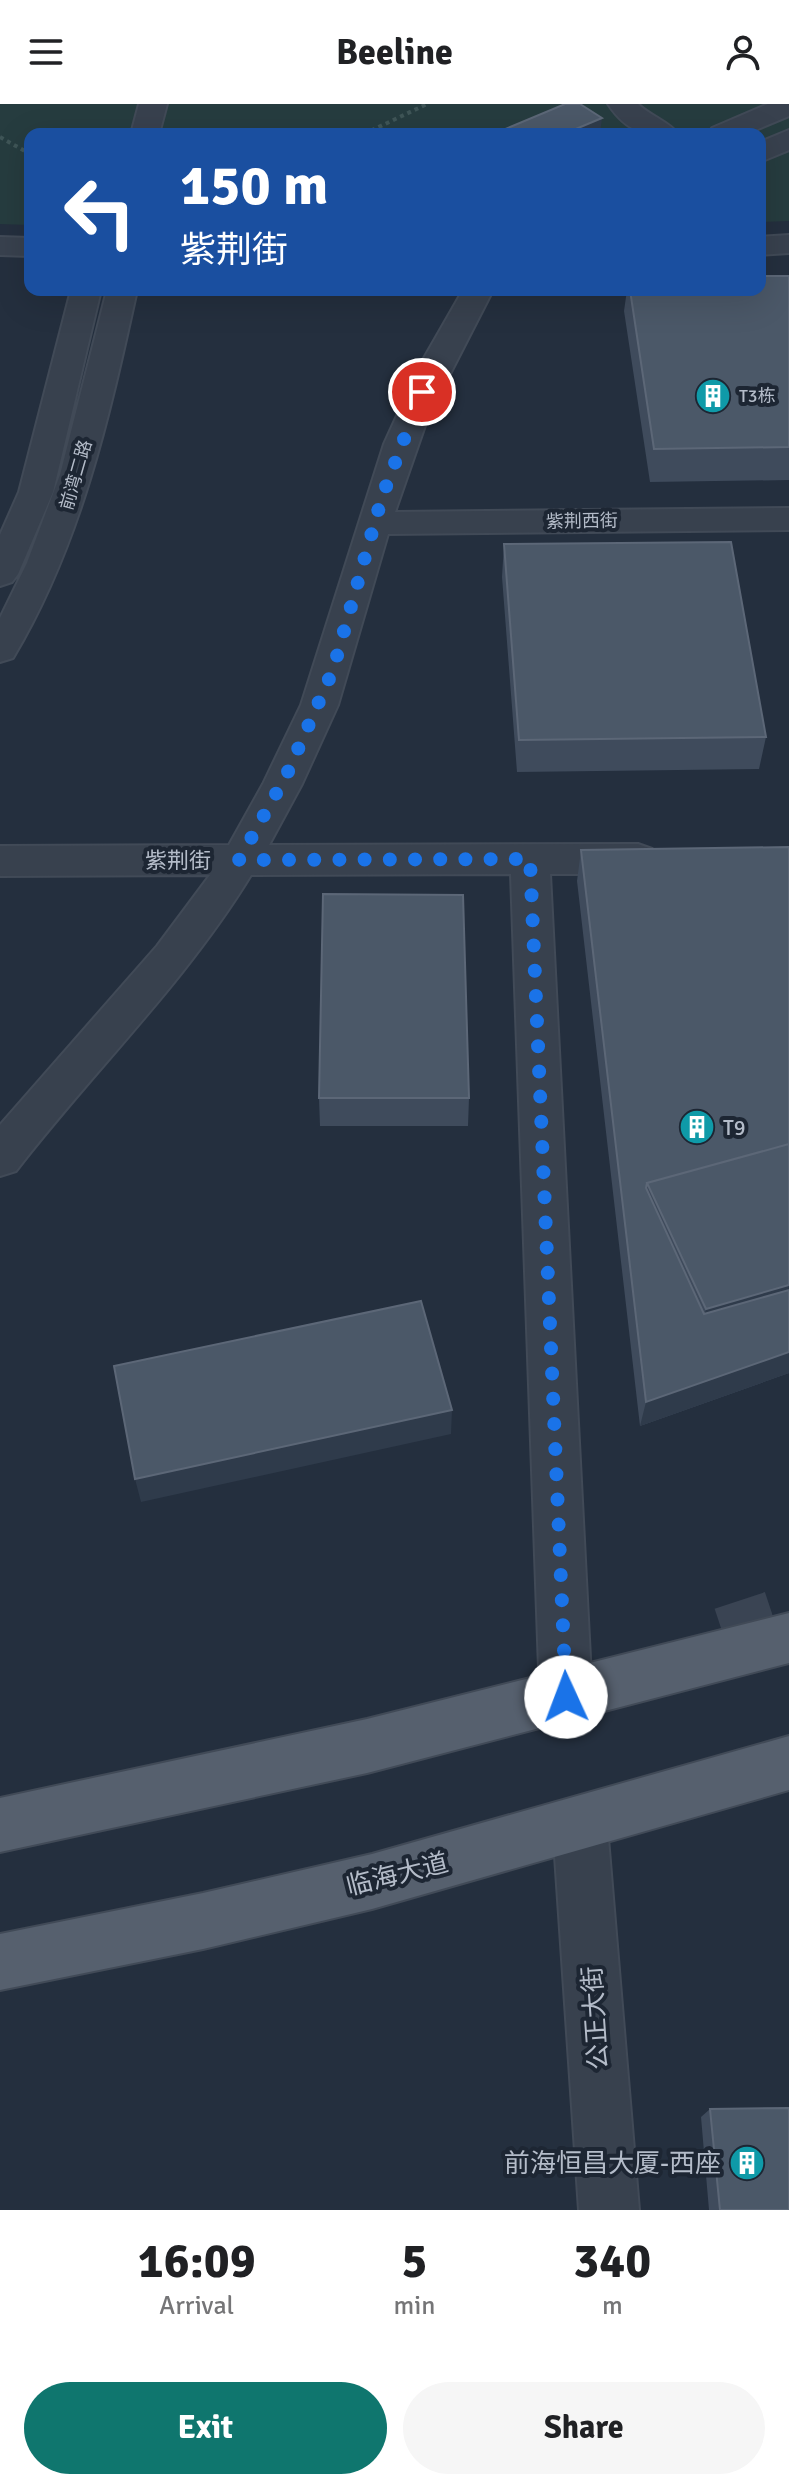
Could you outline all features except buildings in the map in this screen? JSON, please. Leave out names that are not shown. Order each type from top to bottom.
[{"type":"main road","points":[[0,1825],[352,1749],[789,1638]]},
{"type":"main road","name":"临海大道","points":[[0,1962],[234,1915],[580,1826],[789,1763]]},
{"type":"street","points":[[147,128],[153,104]]},
{"type":"street","points":[[622,104],[641,123],[651,128]]},
{"type":"street","points":[[736,128],[774,111],[789,108]]},
{"type":"street","points":[[766,150],[789,139]]},
{"type":"street","points":[[766,246],[789,244]]},
{"type":"street","points":[[0,246],[24,247]]},
{"type":"street","name":"前湾二路","points":[[0,574],[36,492],[85,296]]},
{"type":"street","name":"前湾二路","points":[[0,649],[49,558],[75,488],[121,296]]},
{"type":"street","points":[[0,1158],[33,1114],[195,927],[277,795],[328,683],[401,443],[422,392],[475,296]]},
{"type":"street","name":"紫荆西街","points":[[375,523],[789,519]]},
{"type":"street","points":[[530,859],[566,1697]]},
{"type":"street","name":"紫荆街","points":[[0,861],[667,859]]},
{"type":"street","name":"公正大街","points":[[580,1826],[609,2210]]},
{"type":"path","points":[[377,128],[427,104]]},
{"type":"path","points":[[0,137],[24,151]]},
{"type":"green space","points":[[0,104],[789,104],[789,221],[766,222],[766,128],[24,128],[24,225],[0,224]]},
{"type":"tunnel","points":[[723,1634],[789,1612]]},
{"type":"place","name":"T3栋","points":[[713,396]]},
{"type":"place","name":"T9","points":[[697,1127]]},
{"type":"place","name":"前海恒昌大厦-西座","points":[[747,2163]]},
{"type":"route","points":[[422,392],[382,497],[352,612],[333,670],[308,732],[277,795],[239,860],[530,859],[566,1697]]}]
